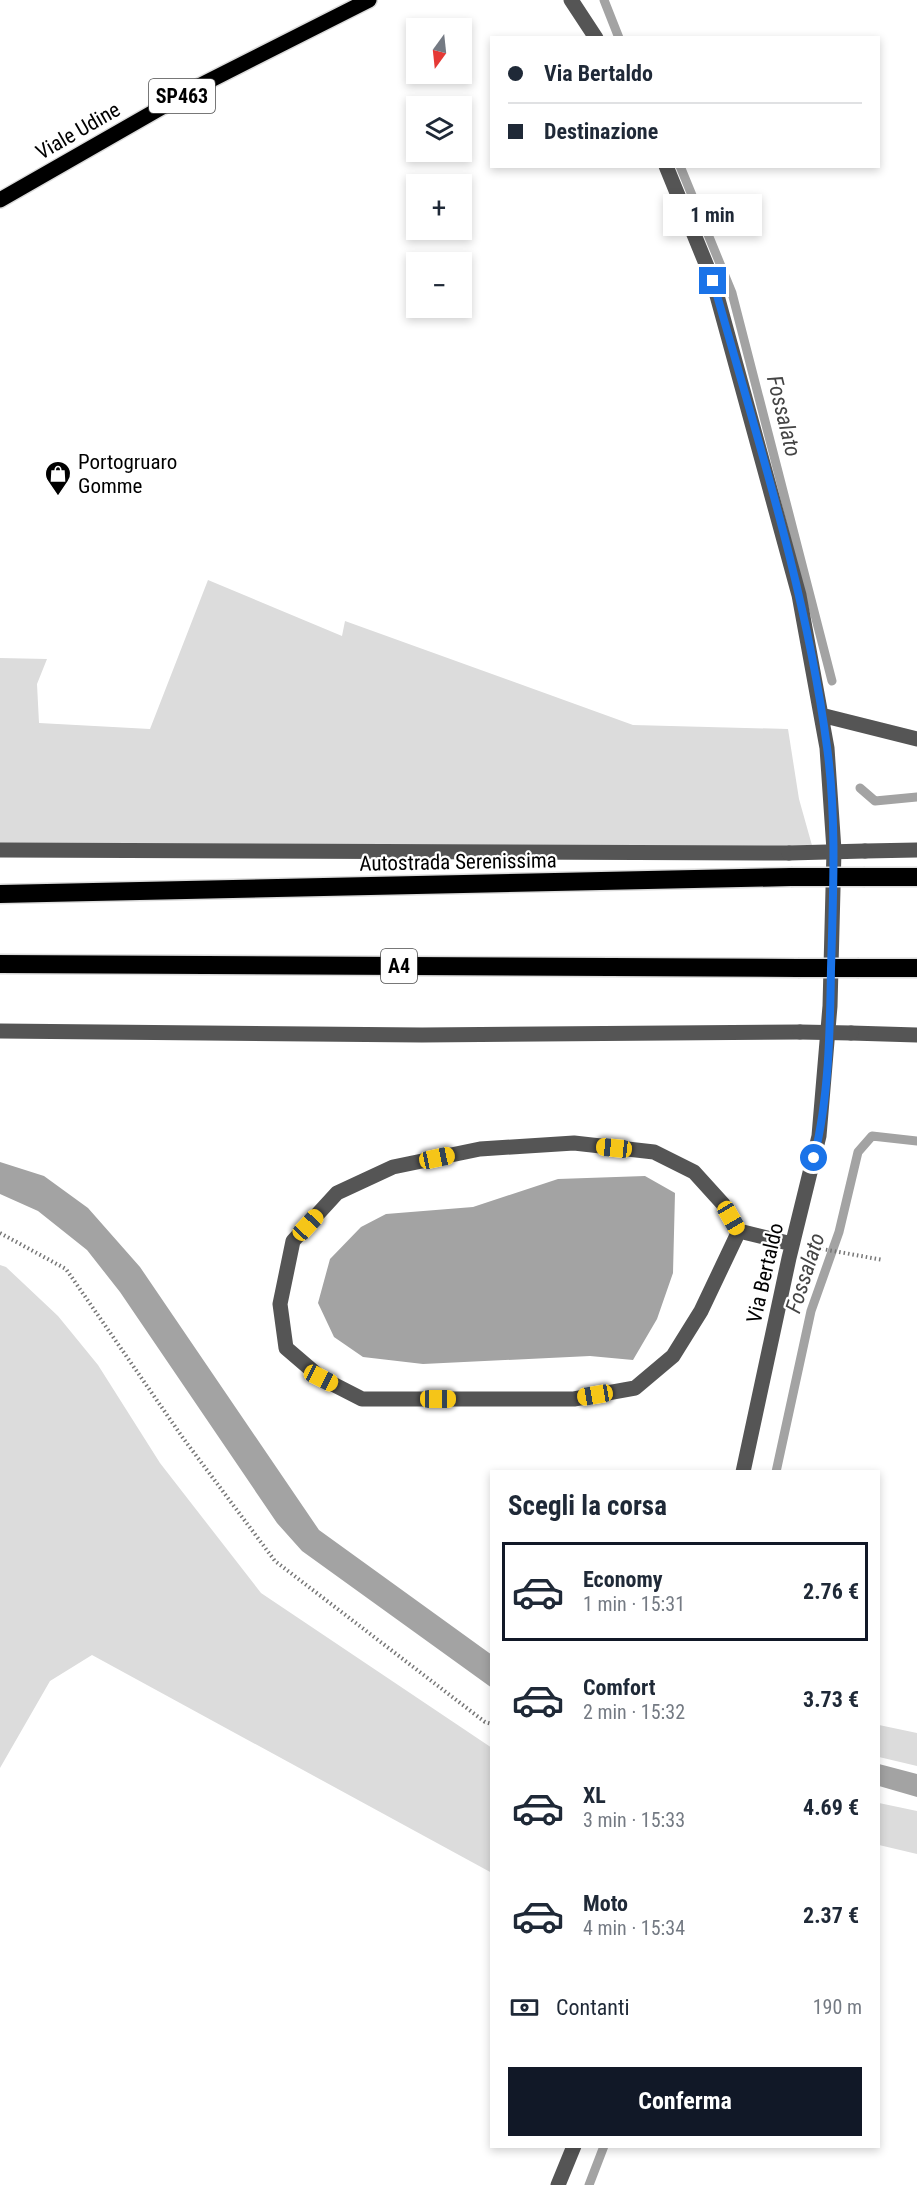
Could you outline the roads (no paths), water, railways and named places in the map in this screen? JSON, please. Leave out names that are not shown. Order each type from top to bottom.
[{"type":"highway","name":"Autostrada Serenissima","points":[[0,894],[791,877],[917,877]]},
{"type":"highway","name":"A4","points":[[0,964],[917,968]]},
{"type":"main road","name":"Viale Udine","points":[[0,200],[199,86],[369,0]]},
{"type":"street","points":[[571,0],[595,36]]},
{"type":"street","name":"Via Bertaldo","points":[[667,168],[713,281],[799,595],[827,748],[834,850],[830,1006],[819,1136],[792,1244],[743,1470]]},
{"type":"street","points":[[821,715],[917,739]]},
{"type":"street","points":[[0,850],[789,853],[917,850]]},
{"type":"street","points":[[0,1031],[422,1035],[800,1032],[917,1035]]},
{"type":"street","points":[[739,1231],[701,1311],[673,1356],[635,1388],[574,1399],[362,1399],[321,1378],[286,1348],[280,1304],[293,1241],[337,1193],[393,1167],[492,1148],[574,1143],[654,1152],[694,1172],[723,1204],[739,1231],[792,1244]]},
{"type":"street","points":[[558,2185],[573,2148]]},
{"type":"waterway","name":"Fossalato","points":[[604,0],[618,36]]},
{"type":"waterway","name":"Fossalato","points":[[681,168],[732,293],[832,681]]},
{"type":"waterway","name":"Fossalato","points":[[860,788],[875,801],[917,797]]},
{"type":"waterway","name":"Fossalato","points":[[776,1470],[811,1311],[839,1232],[858,1152],[872,1136],[917,1141]]},
{"type":"waterway","name":"Fossalato","points":[[589,2185],[603,2148]]},
{"type":"place","name":"Portogruaro Gomme","points":[[58,497]]}]
